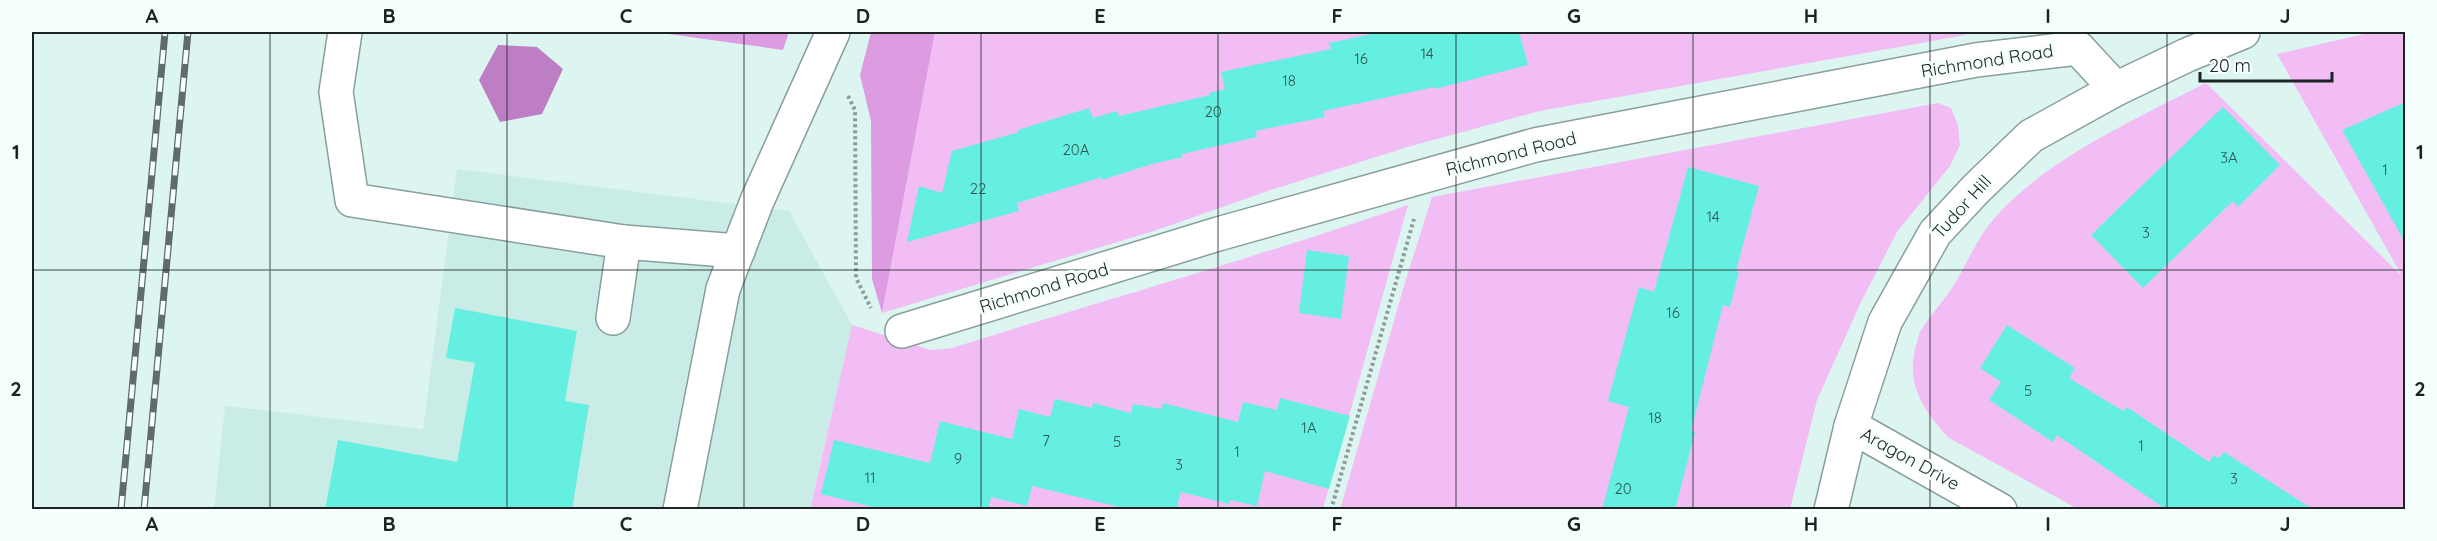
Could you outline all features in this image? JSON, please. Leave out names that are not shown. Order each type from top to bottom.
[{"type":"street","points":[[345,32],[336,92],[352,200],[624,243],[738,251]]},
{"type":"street","name":"Tudor Hill","points":[[1831,510],[1851,426],[1885,322],[1935,233],[1976,189],[2031,136],[2116,89],[2187,55],[2243,32]]},
{"type":"street","points":[[680,510],[723,289],[757,201],[829,41]]},
{"type":"street","name":"Richmond Road","points":[[902,331],[1218,234],[1535,145],[1987,59],[2078,48],[2116,89]]},
{"type":"street","points":[[613,318],[624,243]]},
{"type":"street","name":"Aragon Drive","points":[[1851,426],[2000,510]]},
{"type":"path","points":[[829,41],[855,110],[856,278],[876,317],[902,331]]},
{"type":"path","points":[[1331,510],[1427,175]]},
{"type":"shaded area","points":[[654,32],[789,32],[783,50]]},
{"type":"shaded area","points":[[871,32],[935,32],[882,313],[872,279],[871,121],[860,75]]},
{"type":"shaded area","points":[[935,32],[1965,32],[1966,35],[1540,111],[1411,146],[1268,191],[1154,231],[882,313]]},
{"type":"shaded area","points":[[2373,32],[2405,32],[2405,509],[2078,509],[1949,438],[1932,419],[1915,386],[1913,362],[1915,349],[1920,332],[1950,291],[1986,229],[2013,199],[2064,160],[2121,126],[2206,83],[2402,276],[2277,54]]},
{"type":"shaded area","points":[[498,45],[537,47],[563,69],[542,114],[500,122],[479,80]]},
{"type":"shaded area","points":[[1938,103],[1951,108],[1958,125],[1960,145],[1950,166],[1897,232],[1861,302],[1817,400],[1790,509],[1340,510],[1403,289],[1432,197]]},
{"type":"shaded area","points":[[457,169],[789,211],[852,325],[810,509],[214,510],[225,406],[423,429]]},
{"type":"shaded area","points":[[1408,205],[1323,509],[810,510],[852,325],[931,350],[952,348]]},
{"type":"building","points":[[1381,32],[1519,32],[1528,65],[1435,89],[1435,87],[1323,111],[1325,117],[1255,131],[1257,137],[1182,154],[1183,157],[1102,180],[1102,177],[1017,203],[1019,211],[907,242],[919,186],[942,193],[952,151],[1019,132],[1018,130],[1089,108],[1093,118],[1117,111],[1119,116],[1210,95],[1209,93],[1225,89],[1221,72],[1331,49],[1329,43]]},
{"type":"building","points":[[2406,102],[2406,244],[2342,130]]},
{"type":"building","points":[[2223,107],[2280,165],[2238,207],[2233,201],[2143,288],[2091,235]]},
{"type":"building","points":[[1688,167],[1759,186],[1736,271],[1739,272],[1730,307],[1723,305],[1691,431],[1695,432],[1675,510],[1602,510],[1629,407],[1608,401],[1639,287],[1654,292]]},
{"type":"building","points":[[1307,250],[1349,256],[1341,319],[1299,313]]},
{"type":"building","points":[[455,308],[577,331],[565,401],[589,405],[572,510],[325,510],[338,440],[457,462],[475,363],[446,358]]},
{"type":"building","points":[[2007,325],[2075,368],[2069,378],[2123,411],[2127,407],[2209,462],[2214,455],[2219,458],[2224,452],[2314,510],[2167,510],[2057,435],[2053,442],[1989,400],[2001,382],[1980,368]]},
{"type":"building","points":[[1280,398],[1350,416],[1329,489],[1265,471],[1257,506],[1230,500],[1229,504],[1181,492],[1176,510],[1132,510],[1032,486],[1027,506],[991,497],[988,510],[885,510],[821,494],[834,440],[930,463],[940,421],[1012,439],[1019,409],[1050,417],[1055,399],[1092,408],[1093,403],[1131,413],[1133,404],[1162,409],[1163,403],[1238,422],[1243,402],[1277,410]]},
{"type":"railway","points":[[121,510],[165,32]]},
{"type":"railway","points":[[144,510],[188,32]]}]
